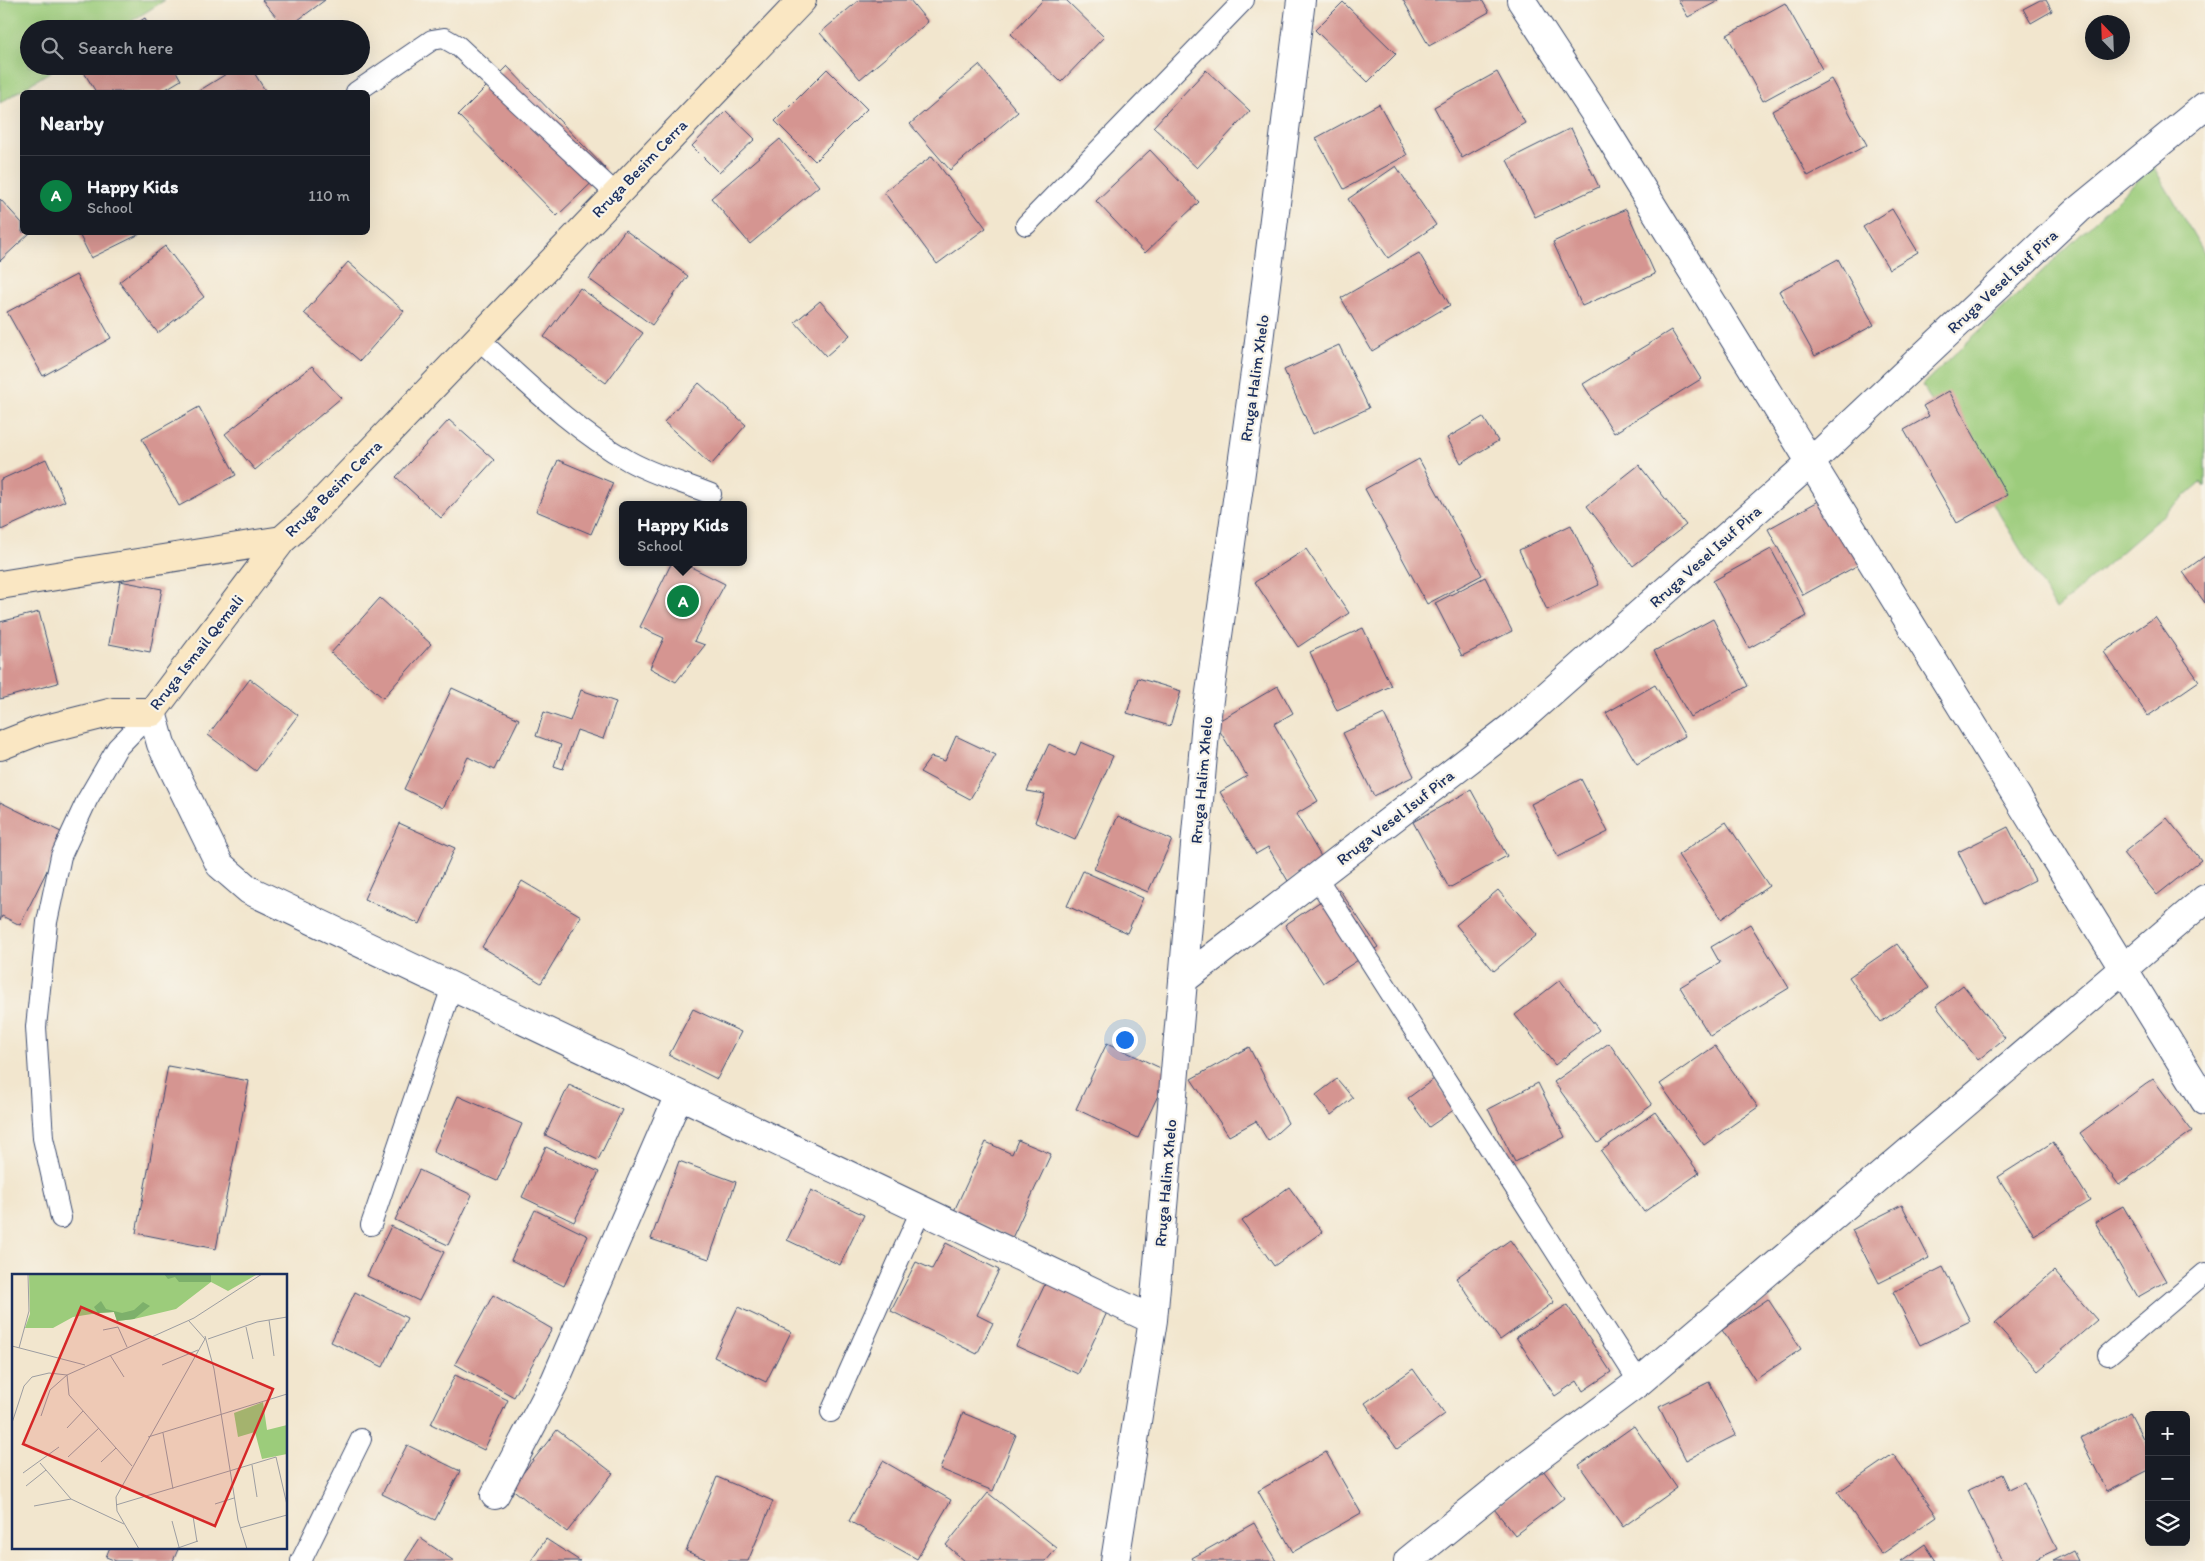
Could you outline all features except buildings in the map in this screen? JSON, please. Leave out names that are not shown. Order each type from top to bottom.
[{"type":"street","name":"Rruga Besim Cerra","points":[[0,585],[282,540],[308,517],[615,193],[802,0]]},
{"type":"street","name":"Rruga Halim Xhelo","points":[[1115,1561],[1153,1320],[1206,721],[1256,364],[1302,0]]},
{"type":"street","points":[[1520,0],[1608,134],[2205,1101]]},
{"type":"street","name":"Rruga Vesel Isuf Pira","points":[[1183,980],[1513,726],[1810,463],[2078,210],[2205,106]]},
{"type":"street","name":"Rruga Ismail Qemali","points":[[0,746],[38,731],[113,712],[152,712],[282,540]]},
{"type":"street","points":[[152,712],[161,744],[220,864],[250,890],[1153,1320]]},
{"type":"street","points":[[1408,1561],[1517,1473],[1639,1382],[1827,1224],[2122,968],[2205,899]]},
{"type":"street","points":[[495,1495],[555,1381],[679,1095]]},
{"type":"lane","points":[[1026,225],[1244,0]]},
{"type":"lane","points":[[359,90],[432,40],[444,38],[458,46],[615,193]]},
{"type":"lane","points":[[477,338],[539,394],[588,434],[630,461],[711,494]]},
{"type":"lane","points":[[61,1218],[43,1138],[36,1027],[47,922],[61,856],[86,800],[117,748],[152,712]]},
{"type":"lane","points":[[1317,878],[1639,1382]]},
{"type":"lane","points":[[371,1225],[452,987]]},
{"type":"lane","points":[[831,1412],[921,1210]]},
{"type":"lane","points":[[2108,1355],[2205,1273]]},
{"type":"lane","points":[[302,1561],[361,1438]]},
{"type":"green space","points":[[0,0],[165,0],[133,20],[20,20],[20,75],[45,75],[0,103]]},
{"type":"green space","points":[[2153,166],[2205,254],[2205,487],[2201,482],[2056,609],[1922,385]]},
{"type":"place","name":"Happy Kids","points":[[683,601]]}]
